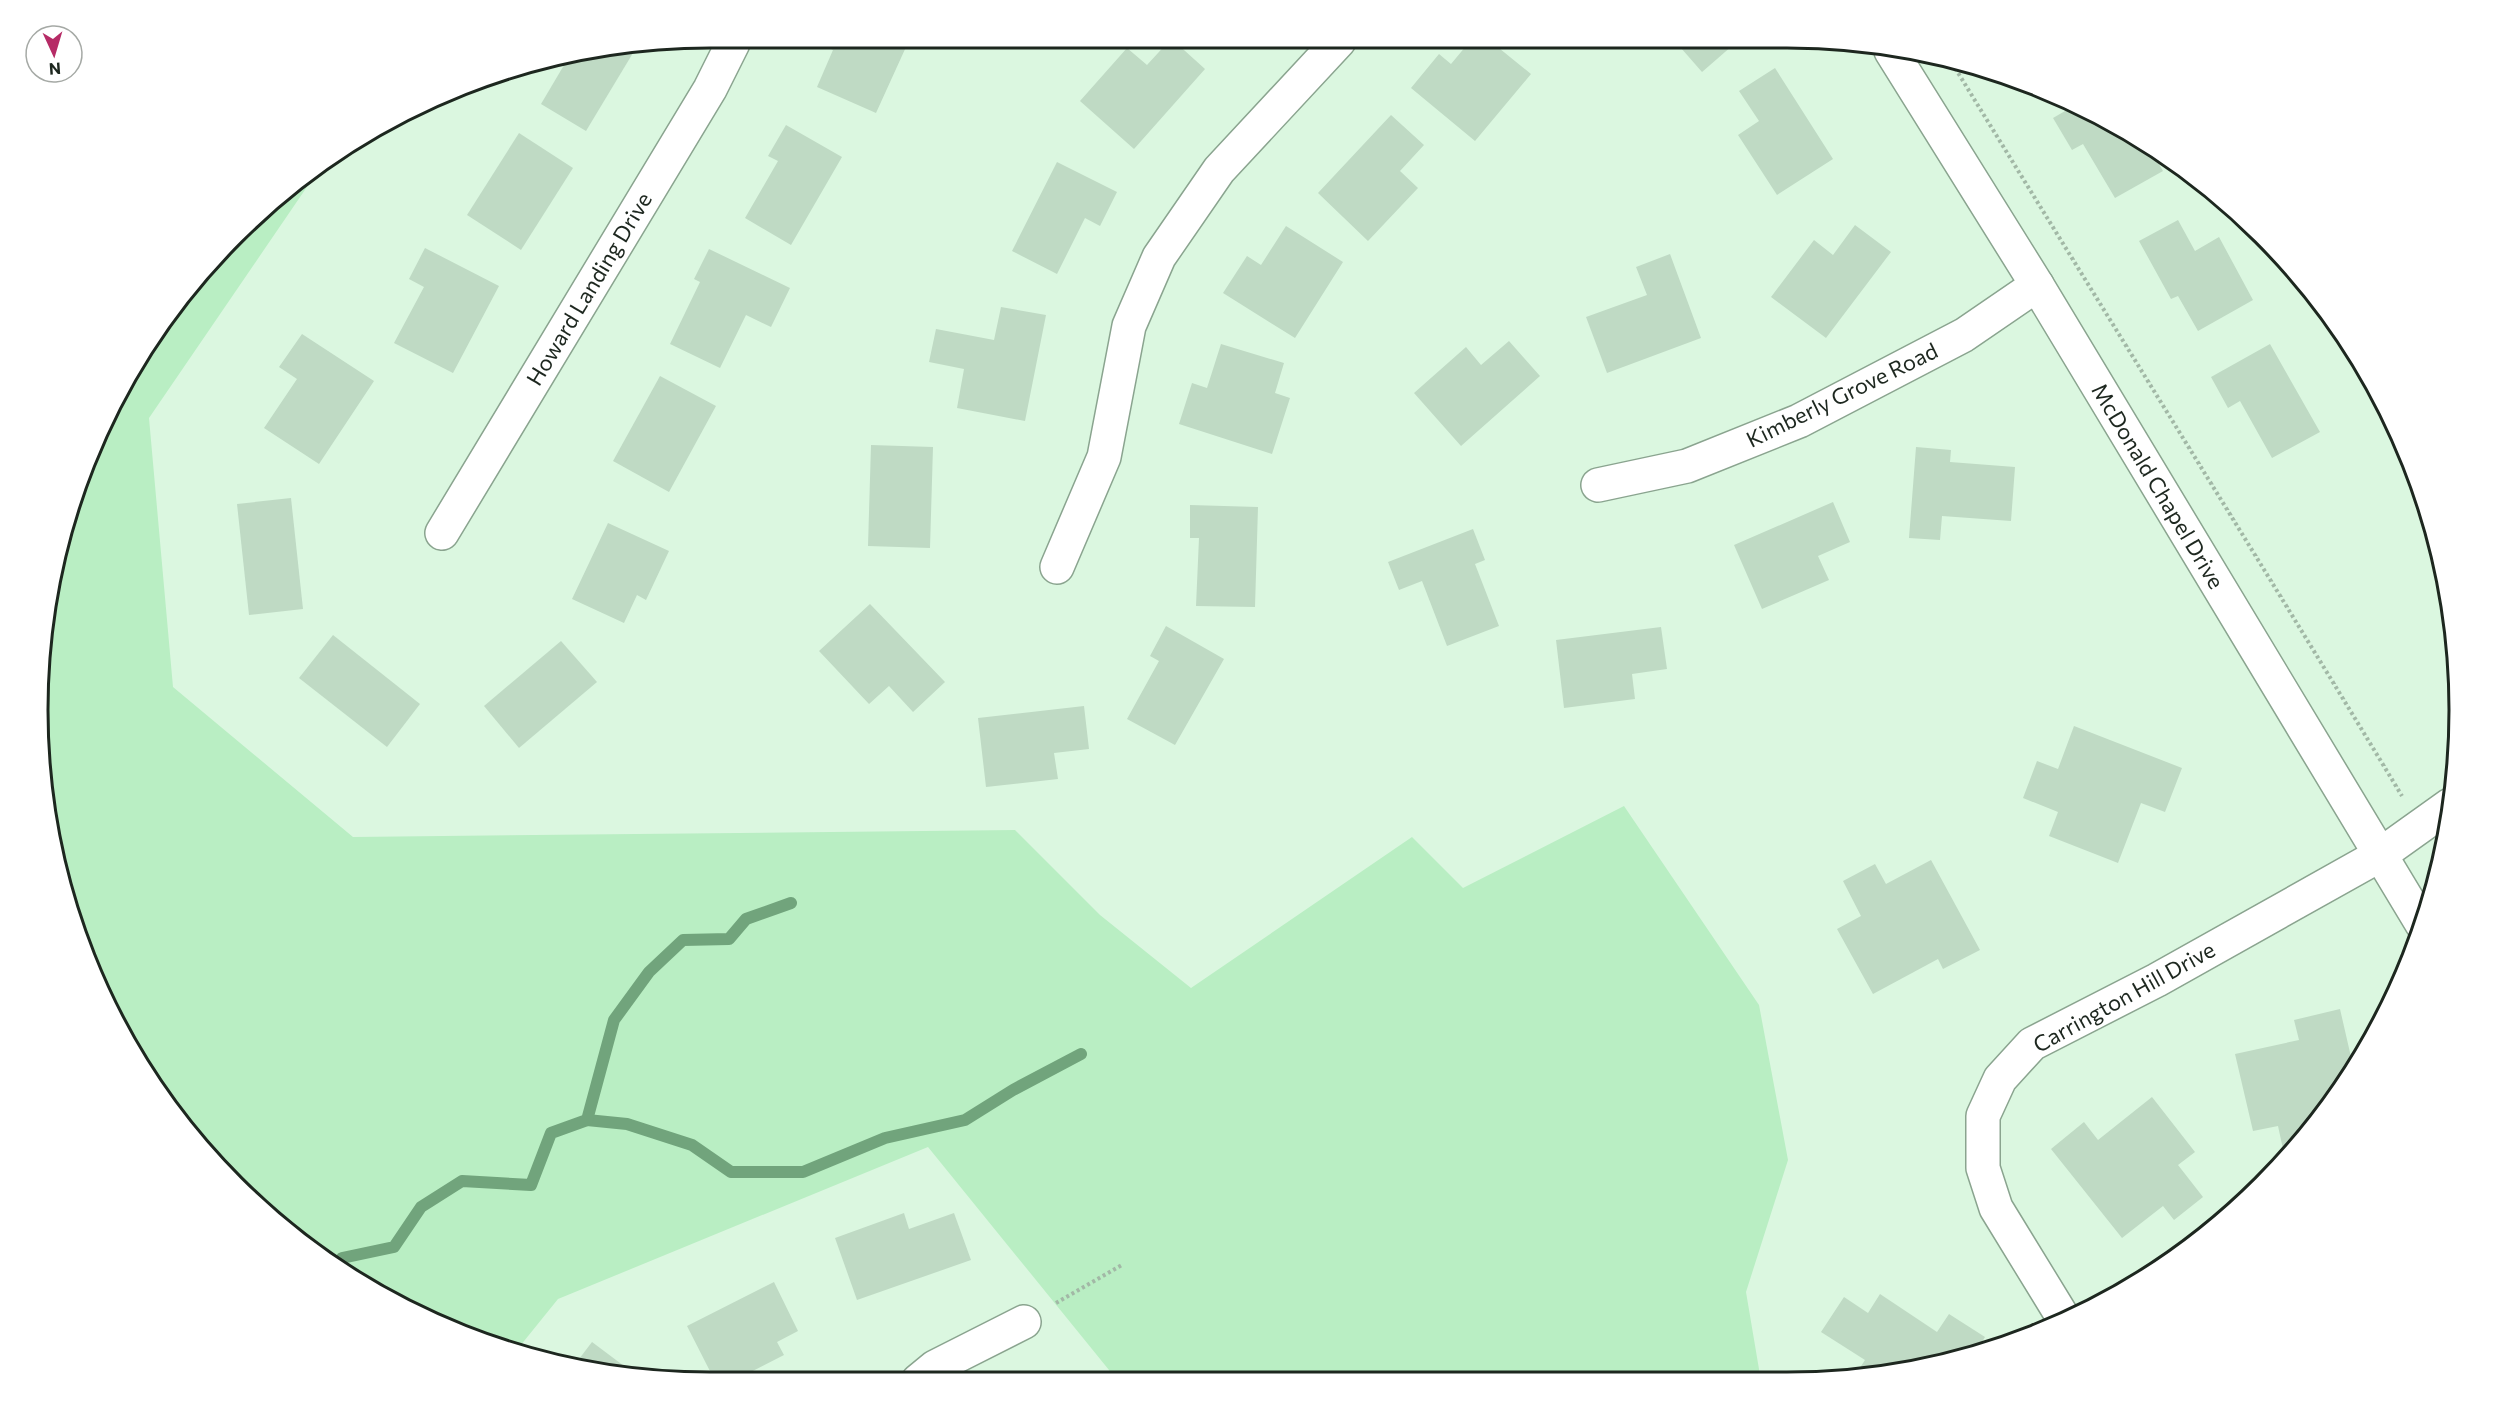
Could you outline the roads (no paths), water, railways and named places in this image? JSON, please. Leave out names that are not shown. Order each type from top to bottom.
[{"type":"street","name":"Howard Landing Drive","points":[[442,533],[710,89],[731,48]]},
{"type":"street","points":[[1057,567],[1104,457],[1129,326],[1159,257],[1219,170],[1333,48]]},
{"type":"street","name":"McDonald Chapel Drive","points":[[1895,58],[2037,285],[2416,915]]},
{"type":"street","name":"Kimberly Grove Road","points":[[1598,485],[1687,466],[1799,421],[1964,335],[2037,285]]},
{"type":"street","name":"Carrington Hill Drive","points":[[2060,1313],[1996,1208],[1983,1168],[1983,1116],[2000,1079],[2032,1044],[2157,980],[2380,855],[2440,812]]},
{"type":"street","points":[[929,1372],[1024,1322]]},
{"type":"waterway","points":[[341,1260],[394,1247],[421,1207],[462,1181],[531,1185],[551,1133],[587,1120],[614,1020],[649,972],[683,940],[729,939],[746,919],[791,903]]},
{"type":"waterway","points":[[587,1120],[627,1124],[692,1145],[731,1172],[803,1172],[885,1138],[965,1120],[1013,1090],[1081,1054]]}]
